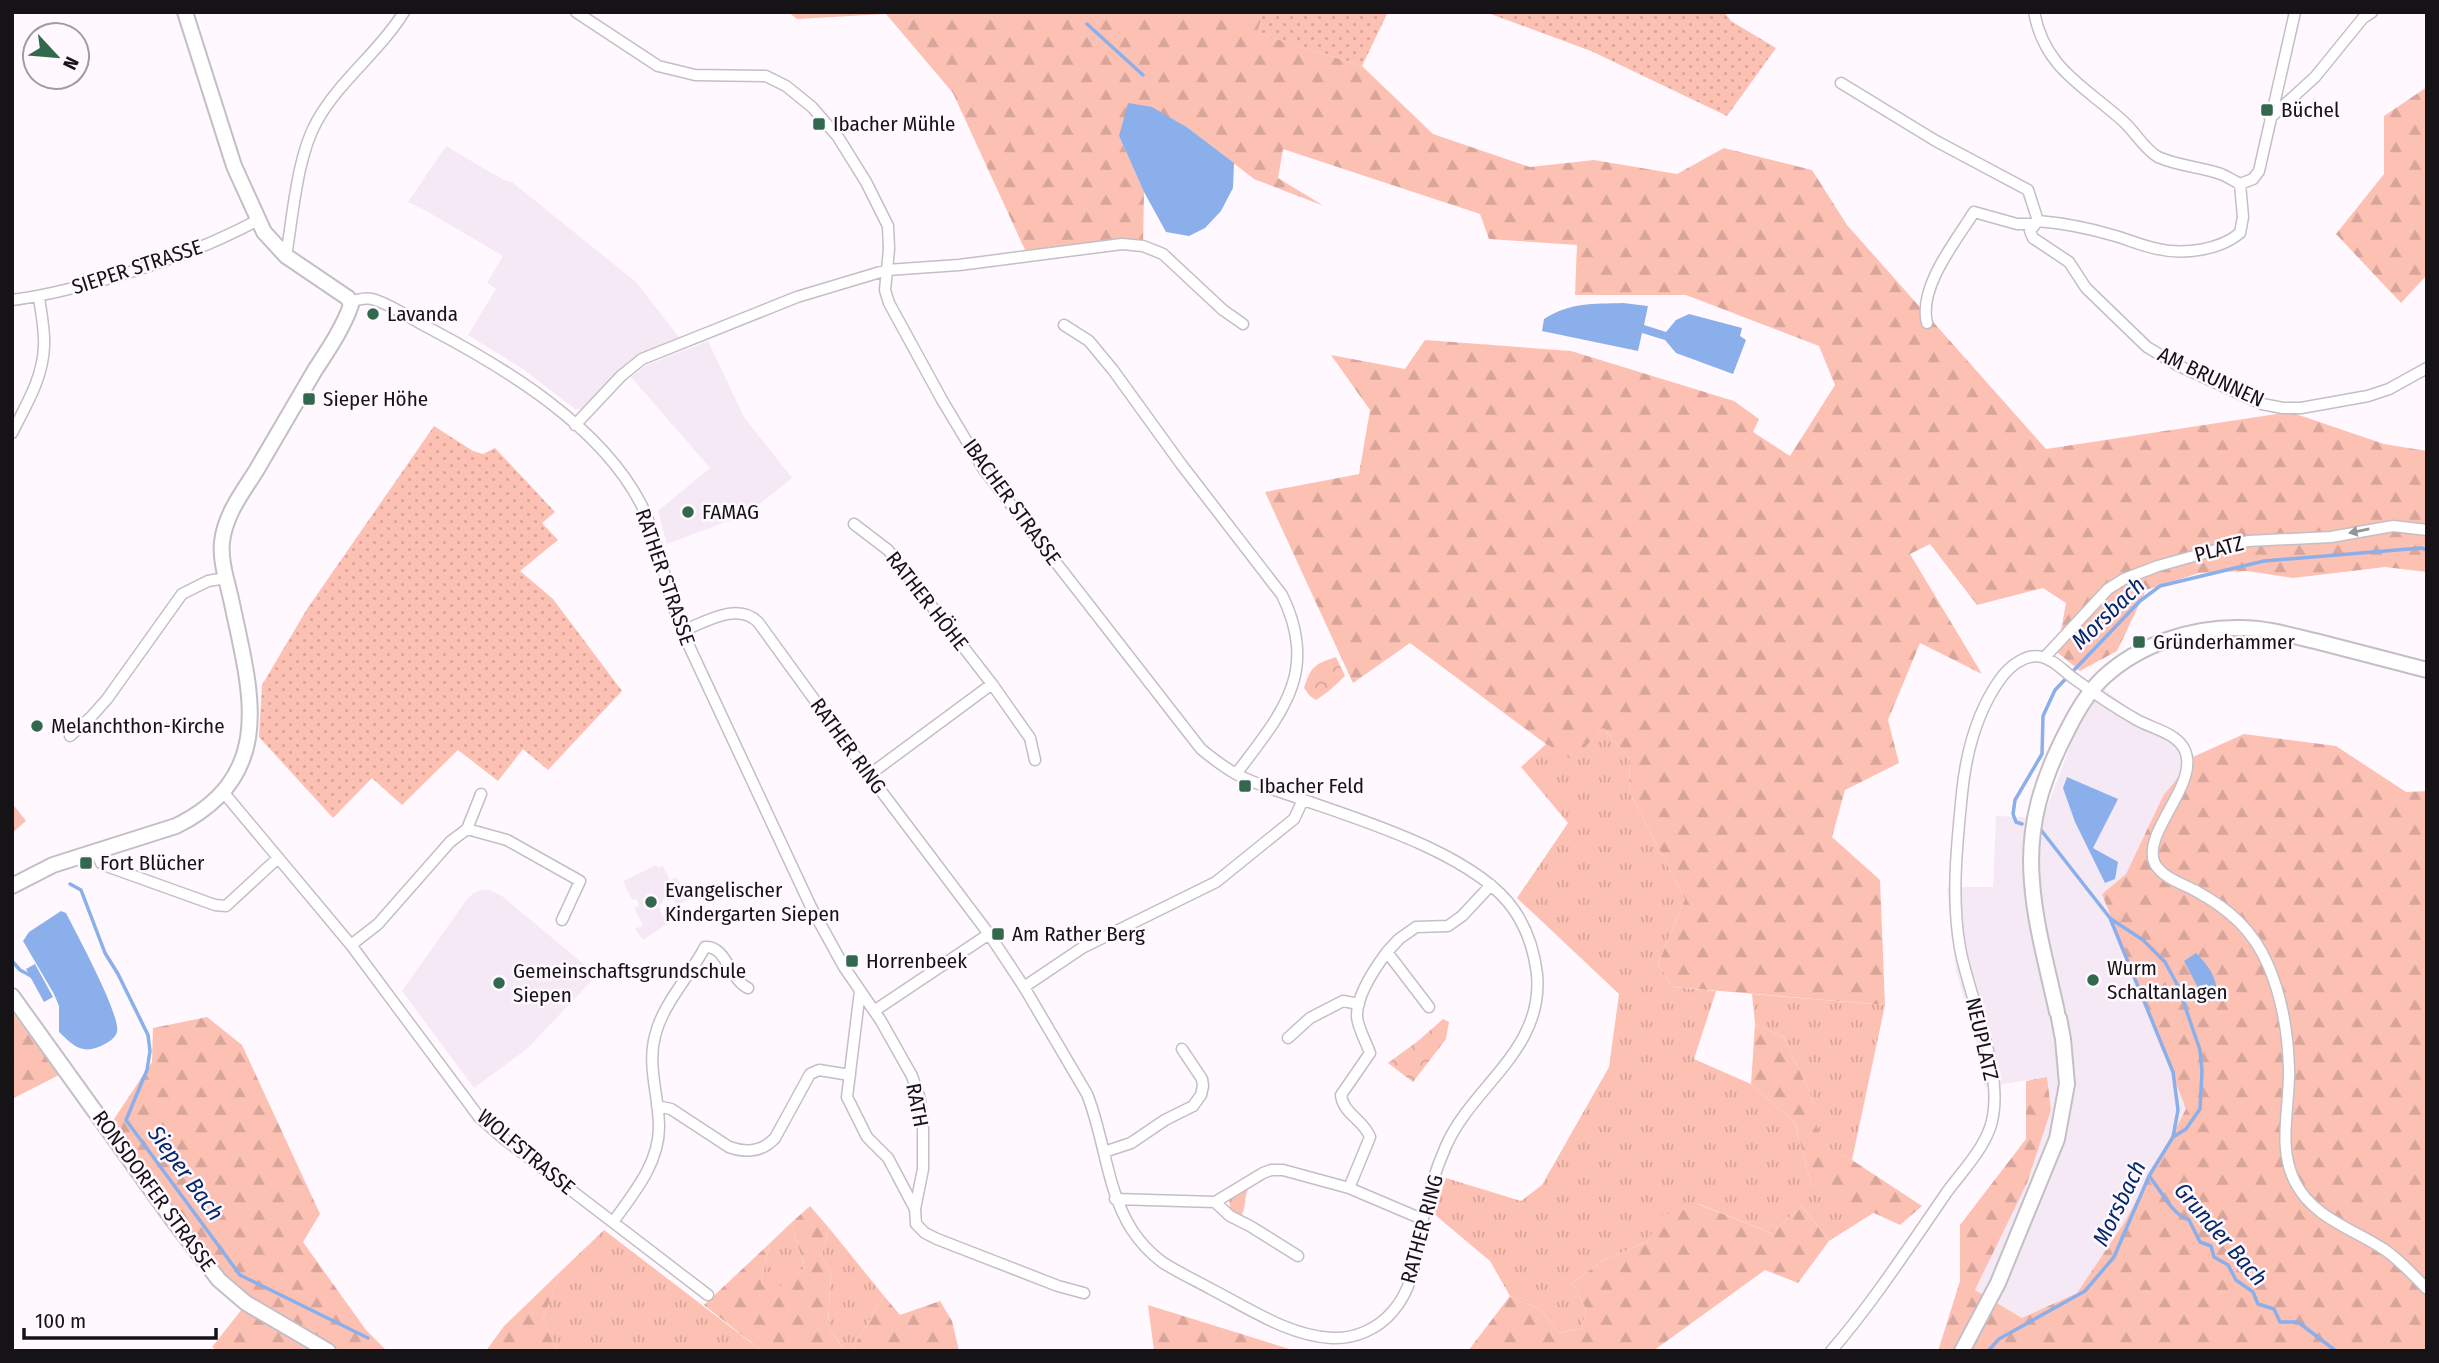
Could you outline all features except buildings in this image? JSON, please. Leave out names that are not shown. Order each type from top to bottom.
[{"type":"main road","points":[[12,886],[38,871],[176,826],[195,817],[224,793],[240,763],[247,740],[251,710],[246,667],[226,578],[222,544],[227,520],[331,345],[351,301],[286,256],[271,241],[258,220],[234,166],[185,12]]},
{"type":"main road","points":[[1962,1351],[2003,1271],[2057,1139],[2067,1084],[2063,1039],[2034,901],[2031,869],[2033,830],[2041,787],[2054,756],[2092,690],[2103,678],[2143,650],[2175,637],[2218,629],[2275,631],[2427,670]]},
{"type":"main road","name":"RONSDORFER STRASSE","points":[[12,996],[219,1280],[246,1303],[328,1351]]},
{"type":"street","points":[[286,256],[292,206],[316,122],[404,12]]},
{"type":"street","name":"IBACHER STRASSE","points":[[576,12],[669,71],[695,75],[766,76],[786,86],[823,117],[866,182],[888,226],[885,289],[889,303],[942,400],[984,470],[1200,749],[1236,774],[1457,860],[1491,885]]},
{"type":"street","points":[[2034,12],[2042,41],[2053,59],[2074,82],[2133,130],[2148,150],[2169,161],[2221,174],[2240,184],[2253,179],[2259,172],[2295,12]]},
{"type":"street","points":[[2269,118],[2315,77],[2363,18],[2372,12]]},
{"type":"street","points":[[1841,83],[1936,141],[2028,190],[2035,223]]},
{"type":"street","points":[[1927,323],[1925,313],[1929,287],[1974,212],[2017,224],[2035,223],[2110,234],[2159,250],[2175,251],[2212,247],[2229,242],[2240,233],[2243,217],[2240,184]]},
{"type":"street","name":"SIEPER STRASSE","points":[[12,300],[39,297],[166,261],[211,244],[258,220]]},
{"type":"street","name":"AM BRUNNEN","points":[[2035,223],[2030,231],[2033,238],[2069,262],[2086,288],[2147,347],[2177,365],[2262,404],[2301,408],[2368,396],[2389,389],[2427,368]]},
{"type":"street","points":[[575,425],[621,376],[642,359],[797,297],[887,270],[959,265],[1082,248],[1135,244],[1163,254],[1223,310],[1243,324]]},
{"type":"street","points":[[12,433],[34,389],[41,367],[44,345],[39,297]]},
{"type":"street","name":"RATHER STRASSE","points":[[351,301],[373,299],[456,342],[509,374],[575,425],[623,474],[652,530],[673,611],[790,866],[831,944],[874,1011]]},
{"type":"street","points":[[1064,325],[1089,341],[1113,370],[1282,595],[1289,610],[1297,645],[1294,682],[1287,702],[1276,720],[1236,774]]},
{"type":"street","name":"RATHER HÖHE","points":[[854,524],[888,550],[992,684],[1030,738],[1035,760]]},
{"type":"street","name":"PLATZ","points":[[2045,657],[2108,589],[2124,579],[2158,566],[2248,541],[2331,537],[2393,526],[2427,530]]},
{"type":"street","points":[[70,736],[107,699],[182,594],[208,581],[226,578]]},
{"type":"street","name":"RATHER RING","points":[[682,631],[735,612],[753,617],[989,934],[1024,987],[1087,1094],[1094,1111],[1115,1199],[1149,1251],[1164,1263],[1283,1325],[1317,1336],[1348,1337],[1377,1326],[1403,1299],[1411,1279],[1429,1193],[1447,1144],[1458,1125],[1517,1050],[1526,1033],[1536,1000],[1535,956],[1528,932],[1512,906],[1491,885]]},
{"type":"street","name":"NEUPLATZ","points":[[1831,1351],[1940,1203],[1982,1142],[1992,1122],[1994,1094],[1990,1067],[1961,951],[1954,895],[1966,763],[1975,729],[1996,684],[2017,662],[2029,657],[2045,657]]},
{"type":"street","points":[[2045,657],[2140,722],[2170,734],[2184,747],[2187,754],[2186,772],[2152,853],[2156,866],[2163,874],[2217,903],[2244,925],[2253,936],[2270,969],[2286,1034],[2289,1070],[2284,1144],[2288,1167],[2296,1185],[2326,1216],[2392,1255],[2427,1289]]},
{"type":"street","points":[[869,775],[992,684]]},
{"type":"street","name":"WOLFSTRASSE","points":[[224,793],[351,945],[479,1116],[503,1138],[708,1295]]},
{"type":"street","points":[[351,945],[378,924],[450,842],[467,829],[481,794]]},
{"type":"street","points":[[1024,987],[1082,948],[1216,881],[1294,819],[1303,800]]},
{"type":"street","points":[[467,829],[507,840],[580,881],[562,920]]},
{"type":"street","points":[[96,851],[101,863],[109,867],[215,905],[226,906],[278,858]]},
{"type":"street","points":[[1349,1188],[1370,1137],[1367,1129],[1348,1110],[1341,1095],[1370,1053],[1357,1017],[1370,975],[1399,939],[1416,927],[1448,926],[1462,916],[1491,885]]},
{"type":"street","points":[[874,1011],[989,934]]},
{"type":"street","points":[[613,1222],[654,1157],[659,1137],[652,1061],[655,1036],[670,1003],[697,964],[705,947],[711,946],[718,951],[740,984],[748,988]]},
{"type":"street","points":[[1387,952],[1429,1007]]},
{"type":"street","points":[[860,992],[848,1097],[867,1137],[888,1158],[915,1209],[916,1224],[937,1239],[1058,1286],[1084,1293]]},
{"type":"street","points":[[1288,1038],[1310,1018],[1343,1001],[1359,1004]]},
{"type":"street","name":"RATH","points":[[874,1011],[912,1076],[920,1099],[923,1169],[915,1209]]},
{"type":"street","points":[[1104,1152],[1131,1143],[1165,1120],[1193,1106],[1201,1095],[1202,1079],[1182,1049]]},
{"type":"street","points":[[657,1106],[671,1109],[729,1147],[755,1150],[766,1146],[775,1138],[810,1074],[819,1070],[850,1075]]},
{"type":"street","points":[[1115,1199],[1215,1202],[1271,1170],[1283,1170],[1349,1188],[1422,1219]]},
{"type":"street","points":[[1215,1202],[1230,1216],[1298,1256]]},
{"type":"shaded area","points":[[446,146],[512,182],[636,282],[679,337],[631,359],[581,409],[575,409],[523,369],[468,335],[496,289],[487,283],[503,256],[408,202]]},
{"type":"shaded area","points":[[708,341],[744,417],[792,478],[747,514],[667,544],[658,511],[710,468],[631,377],[647,365]]},
{"type":"shaded area","points":[[2104,689],[2143,720],[2174,731],[2195,756],[2163,796],[2126,874],[2102,894],[2186,1109],[2124,1223],[2077,1293],[2022,1318],[1975,1290],[2027,1183],[2051,1110],[2047,1077],[1985,1087],[1975,1035],[1956,971],[1947,887],[1993,887],[1996,816],[2043,818],[2084,710]]},
{"type":"shaded area","name":"Evangelischer Kindergarten Siepen","points":[[656,865],[658,868],[663,866],[670,880],[676,877],[688,900],[677,905],[673,899],[662,900],[663,903],[659,906],[668,923],[643,940],[635,929],[643,925],[634,908],[639,905],[636,899],[632,900],[623,881]]},
{"type":"shaded area","name":"Gemeinschaftsgrundschule Siepen","points":[[482,890],[490,890],[502,896],[597,975],[527,1049],[474,1088],[402,991],[467,899]]},
{"type":"green space","points":[[788,12],[1263,12],[1258,33],[1362,66],[1433,134],[1530,167],[1594,160],[1677,174],[1724,148],[1812,170],[1847,225],[2046,449],[2290,412],[2384,444],[2427,451],[2427,572],[2385,567],[2293,578],[2247,571],[2199,573],[2146,590],[2117,651],[2080,671],[2057,652],[2066,603],[2043,588],[1977,605],[1930,544],[1910,554],[1982,674],[1920,643],[1888,720],[1899,763],[1845,790],[1832,837],[1880,880],[1885,1005],[1673,987],[1658,964],[1685,899],[1629,791],[1630,759],[1603,728],[1573,760],[1546,744],[1410,643],[1353,683],[1265,492],[1359,474],[1370,410],[1331,355],[1405,369],[1425,340],[1571,351],[1734,401],[1759,419],[1753,432],[1790,456],[1835,385],[1819,346],[1686,295],[1575,295],[1577,245],[1489,239],[1480,214],[1283,149],[1278,178],[1324,206],[1254,179],[1188,128],[1119,136],[1144,192],[1143,244],[1025,250],[953,93],[886,14],[797,19]]},
{"type":"green space","points":[[1263,12],[1388,12],[1362,66],[1257,33]]},
{"type":"green space","points":[[1485,12],[1724,12],[1731,21],[1776,48],[1727,116],[1591,51]]},
{"type":"green space","points":[[2427,87],[2427,275],[2401,303],[2336,234],[2384,174],[2384,116]]},
{"type":"green space","points":[[434,426],[473,451],[483,454],[495,448],[555,512],[542,523],[558,540],[520,571],[553,599],[622,691],[548,770],[523,749],[498,781],[458,750],[402,805],[372,778],[333,818],[259,737],[262,685],[307,609]]},
{"type":"green space","points":[[1336,657],[1345,676],[1316,700],[1304,688],[1309,675],[1318,664]]},
{"type":"green space","points":[[1603,728],[1630,759],[1629,791],[1685,899],[1658,964],[1673,987],[1716,991],[1694,1059],[1751,1084],[1795,1123],[1811,1184],[1875,1212],[1829,1241],[1802,1206],[1771,1233],[1699,1204],[1662,1216],[1647,1242],[1604,1260],[1572,1283],[1586,1309],[1582,1328],[1559,1333],[1540,1309],[1510,1296],[1490,1261],[1434,1214],[1446,1178],[1521,1201],[1542,1185],[1609,1067],[1619,994],[1517,898],[1568,823],[1521,767],[1546,744],[1573,759]]},
{"type":"green space","points":[[2244,734],[2336,746],[2406,792],[2427,791],[2427,1351],[1938,1351],[1960,1281],[1960,1225],[2026,1139],[2026,1081],[2047,1077],[2051,1110],[2027,1183],[1975,1290],[2022,1318],[2077,1293],[2124,1223],[2186,1109],[2102,894],[2126,874],[2163,796],[2195,756]]},
{"type":"green space","points":[[12,803],[26,821],[12,833]]},
{"type":"green space","points":[[1752,994],[1885,1005],[1852,1160],[1819,1143],[1812,1098],[1784,1037],[1755,1024]]},
{"type":"green space","points":[[12,1012],[59,1075],[12,1099]]},
{"type":"green space","points":[[207,1017],[242,1045],[320,1214],[303,1242],[366,1330],[387,1351],[218,1351],[212,1347],[246,1304],[112,1122],[152,1062],[153,1028]]},
{"type":"green space","points":[[1443,1019],[1449,1022],[1446,1039],[1413,1082],[1388,1063],[1418,1041]]},
{"type":"green space","points":[[1755,1024],[1784,1037],[1812,1098],[1820,1143],[1852,1160],[1922,1206],[1900,1225],[1811,1184],[1795,1123],[1751,1084]]},
{"type":"green space","points":[[1251,1185],[1240,1218],[1230,1211],[1229,1198]]},
{"type":"green space","points":[[1698,1204],[1771,1233],[1802,1206],[1829,1241],[1798,1283],[1765,1270],[1653,1351],[1468,1351],[1510,1296],[1540,1309],[1559,1333],[1582,1328],[1586,1309],[1572,1283],[1604,1260],[1647,1242],[1661,1216]]},
{"type":"green space","points":[[810,1206],[829,1228],[821,1257],[831,1271],[828,1327],[845,1351],[762,1351],[704,1305],[770,1243],[761,1283],[770,1294],[805,1268],[791,1223]]},
{"type":"green space","points":[[791,1223],[805,1268],[770,1295],[761,1283],[770,1243]]},
{"type":"green space","points":[[829,1228],[884,1296],[851,1351],[845,1351],[828,1327],[831,1271],[821,1257]]},
{"type":"green space","points":[[604,1230],[762,1351],[557,1351],[543,1319],[560,1272]]},
{"type":"green space","points":[[560,1272],[543,1319],[557,1351],[486,1351],[504,1326]]},
{"type":"green space","points":[[884,1296],[900,1315],[940,1301],[952,1321],[959,1351],[851,1351]]},
{"type":"green space","points":[[1148,1305],[1296,1351],[1154,1351]]},
{"type":"water","points":[[1128,103],[1152,107],[1188,128],[1234,163],[1233,188],[1221,211],[1205,228],[1189,236],[1166,232],[1144,192],[1119,136]]},
{"type":"water","points":[[1623,303],[1648,306],[1644,325],[1666,332],[1676,320],[1689,314],[1742,328],[1740,336],[1746,340],[1733,374],[1676,353],[1665,340],[1642,333],[1638,351],[1542,331],[1544,319],[1563,309]]},
{"type":"water","points":[[2067,777],[2118,799],[2093,848],[2118,862],[2115,879],[2105,883],[2075,822],[2063,788]]},
{"type":"water","points":[[61,911],[66,913],[88,955],[116,1023],[117,1032],[114,1037],[94,1049],[78,1047],[59,1032],[59,1006],[23,941],[29,932]]},
{"type":"water","points":[[2196,953],[2209,968],[2216,985],[2217,999],[2206,1003],[2184,961]]},
{"type":"water","points":[[35,964],[53,997],[44,1002],[26,969]]},
{"type":"waterway","points":[[1087,24],[1143,75]]},
{"type":"waterway","name":"Morsbach","points":[[2022,824],[2016,822],[2013,814],[2015,800],[2042,754],[2043,716],[2055,690],[2140,601],[2160,586],[2264,561],[2421,548],[2427,550]]},
{"type":"waterway","name":"Morsbach","points":[[1988,1351],[1999,1339],[2085,1291],[2114,1257],[2149,1176],[2173,1137],[2178,1110],[2173,1072],[2110,918],[2041,830]]},
{"type":"waterway","name":"Sieper Bach","points":[[70,884],[81,890],[105,953],[148,1035],[150,1051],[147,1070],[126,1120],[240,1275],[368,1338]]},
{"type":"waterway","name":"Morsbach","points":[[2111,919],[2143,940],[2165,962],[2178,986],[2200,1050],[2200,1109],[2186,1129],[2173,1137]]},
{"type":"waterway","name":"Sieper Bach","points":[[12,961],[20,970],[33,977]]},
{"type":"waterway","name":"Grunder Bach","points":[[2149,1176],[2171,1207],[2189,1220],[2200,1242],[2211,1246],[2214,1257],[2228,1265],[2236,1280],[2253,1292],[2258,1304],[2274,1309],[2280,1322],[2298,1322],[2336,1351]]},
{"type":"place","name":"Büchel","points":[[2267,110]]},
{"type":"place","name":"Ibacher Mühle","points":[[819,124]]},
{"type":"place","name":"Lavanda","points":[[373,314]]},
{"type":"place","name":"Sieper Höhe","points":[[309,399]]},
{"type":"place","name":"FAMAG","points":[[688,512]]},
{"type":"place","name":"Gründerhammer","points":[[2139,642]]},
{"type":"place","name":"Melanchthon-Kirche","points":[[37,726]]},
{"type":"place","name":"Ibacher Feld","points":[[1245,786]]},
{"type":"place","name":"Fort Blücher","points":[[86,863]]},
{"type":"place","name":"Evangelischer Kindergarten Siepen","points":[[651,902]]},
{"type":"place","name":"Am Rather Berg","points":[[998,934]]},
{"type":"place","name":"Horrenbeek","points":[[852,961]]},
{"type":"place","name":"Wurm Schaltanlagen","points":[[2093,980]]},
{"type":"place","name":"Gemeinschaftsgrundschule Siepen","points":[[499,983]]}]
